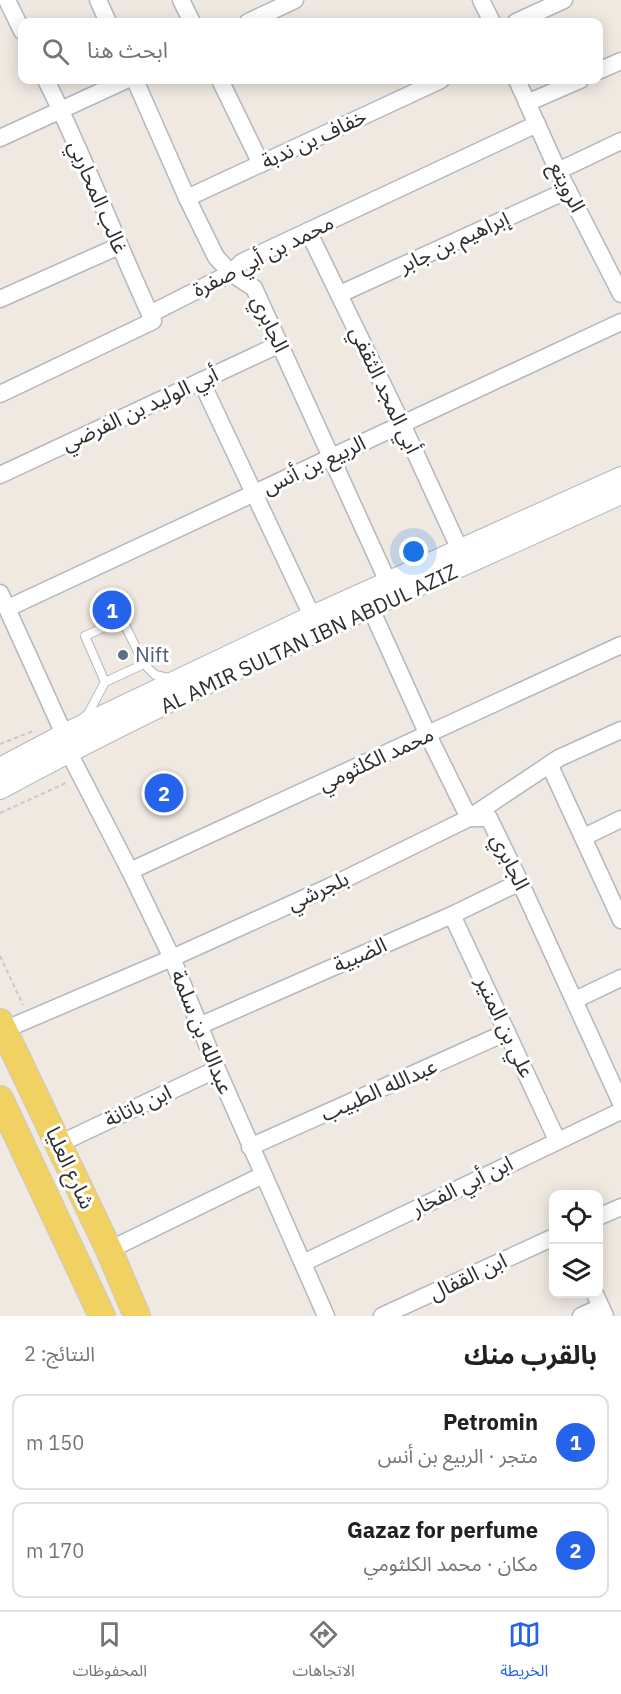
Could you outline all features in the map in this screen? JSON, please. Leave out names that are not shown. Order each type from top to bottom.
[{"type":"main road","name":"شارع العليا","points":[[2,1026],[109,1250],[137,1316]]},
{"type":"main road","name":"شارع العليا","points":[[0,1099],[10,1129],[89,1304],[102,1316]]},
{"type":"street","points":[[7,0],[18,23]]},
{"type":"street","points":[[98,0],[106,18]]},
{"type":"street","points":[[181,0],[190,18]]},
{"type":"street","points":[[257,18],[295,0]]},
{"type":"street","points":[[482,0],[490,18]]},
{"type":"street","points":[[525,18],[564,0]]},
{"type":"street","points":[[603,69],[621,61]]},
{"type":"street","name":"غالب المحاربي","points":[[48,84],[150,314]]},
{"type":"street","points":[[0,138],[117,84]]},
{"type":"street","name":"الجابري","points":[[137,84],[216,257],[231,273],[254,288],[388,582]]},
{"type":"street","points":[[222,84],[261,164]]},
{"type":"street","name":"خفاف بن ندبة","points":[[187,198],[432,84]]},
{"type":"street","name":"الرويتع","points":[[519,84],[558,171],[621,294]]},
{"type":"street","points":[[527,103],[571,84]]},
{"type":"street","name":"محمد بن أبي صفرة","points":[[0,394],[153,321],[150,314],[231,273],[242,262],[537,124]]},
{"type":"street","points":[[558,171],[621,141]]},
{"type":"street","name":"إبراهيم بن جابر","points":[[340,294],[568,190]]},
{"type":"street","name":"أبي المجد الثقفي","points":[[308,231],[402,424],[460,550]]},
{"type":"street","points":[[0,299],[118,246]]},
{"type":"street","name":"الربيع بن أنس","points":[[8,608],[621,322]]},
{"type":"street","name":"أبي الوليد بن الفرضي","points":[[0,475],[280,344]]},
{"type":"street","points":[[201,381],[312,616]]},
{"type":"street","name":"AL AMIR SULTAN IBN ABDUL AZIZ","points":[[0,768],[312,616],[621,477]]},
{"type":"street","name":"AL AMIR SULTAN IBN ABDUL AZIZ","points":[[0,789],[64,736],[371,609],[621,494]]},
{"type":"street","name":"عبدالله بن سلمة","points":[[0,593],[81,775],[171,958],[250,1147],[326,1316]]},
{"type":"street","name":"الجابري","points":[[371,609],[468,818],[489,818],[621,1102]]},
{"type":"street","name":"محمد الكلثومي","points":[[130,871],[621,645]]},
{"type":"street","name":"بلجرشي","points":[[2,1026],[29,1019],[329,887],[468,818],[560,758],[621,730]]},
{"type":"street","points":[[549,766],[621,920]]},
{"type":"street","points":[[584,837],[621,819]]},
{"type":"street","name":"الضبية","points":[[199,1026],[452,915],[520,882]]},
{"type":"street","name":"علي بن المنير","points":[[452,915],[557,1140]]},
{"type":"street","points":[[575,1000],[621,978]]},
{"type":"street","name":"عبدالله الطبيب","points":[[250,1147],[507,1032]]},
{"type":"street","name":"ابن باتانة","points":[[59,1144],[217,1069]]},
{"type":"street","name":"ابن أبي الفخار","points":[[303,1263],[621,1111]]},
{"type":"street","points":[[109,1250],[263,1175]]},
{"type":"street","points":[[603,1215],[621,1207]]},
{"type":"street","name":"ابن القفال","points":[[382,1316],[549,1239]]},
{"type":"street","points":[[581,1316],[600,1305]]},
{"type":"lane","points":[[105,682],[86,636],[122,619],[144,664],[155,675],[179,680]]},
{"type":"lane","points":[[64,736],[88,714],[105,682],[144,664]]},
{"type":"path","points":[[0,744],[64,736]]},
{"type":"path","points":[[0,813],[81,775]]},
{"type":"path","points":[[0,956],[29,1019]]},
{"type":"place","name":"Petromin","points":[[112,610]]},
{"type":"place","name":"Nift","points":[[123,655]]},
{"type":"place","name":"Gazaz for perfume","points":[[164,793]]}]
